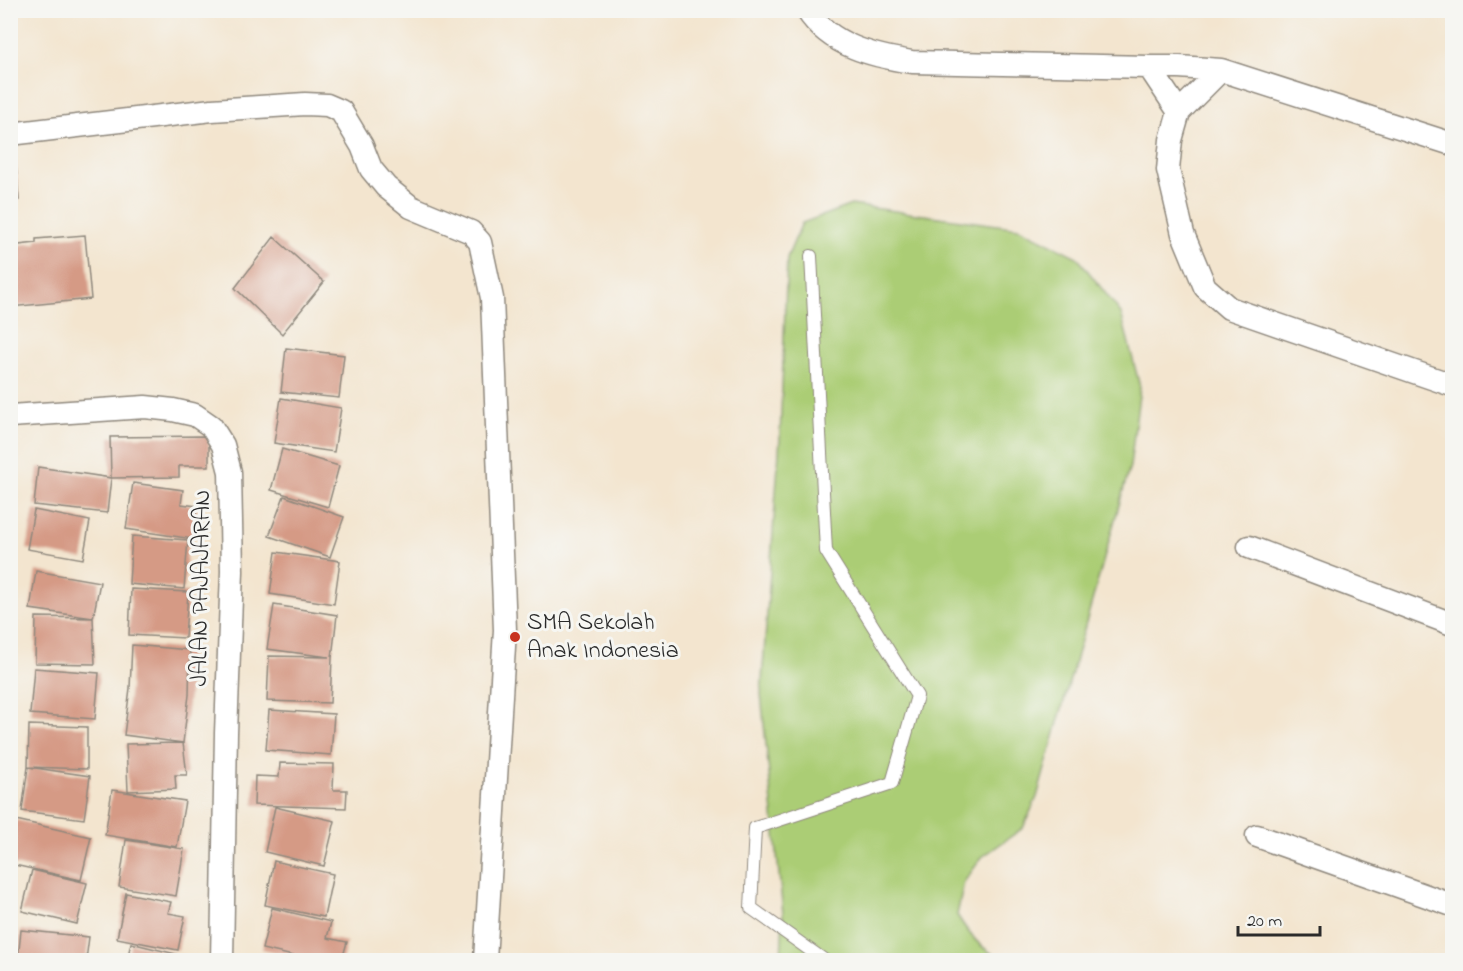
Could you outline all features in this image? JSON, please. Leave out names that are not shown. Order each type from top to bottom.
[{"type":"street","points":[[807,10],[814,22],[835,38],[858,51],[882,58],[912,62],[1179,67],[1221,70],[1452,144]]},
{"type":"street","points":[[1149,67],[1179,112]]},
{"type":"street","points":[[1221,70],[1179,112],[1171,140],[1168,170],[1183,234],[1205,287],[1229,308],[1452,385]]},
{"type":"street","points":[[10,134],[212,110],[305,104],[327,105],[341,111],[362,146],[371,169],[386,188],[411,207],[471,232],[480,242],[492,298],[505,630],[485,960]]},
{"type":"street","name":"JALAN PAJAJARAN","points":[[10,416],[145,407],[173,410],[195,415],[211,426],[223,446],[230,472],[232,571],[226,733],[222,960]]},
{"type":"street","points":[[1249,547],[1452,624]]},
{"type":"street","points":[[1257,836],[1452,905]]},
{"type":"lane","points":[[811,256],[826,551],[917,696],[892,783],[754,828],[751,908],[824,960]]},
{"type":"green space","points":[[851,205],[1019,228],[1077,257],[1121,313],[1140,387],[1130,466],[1037,797],[1023,828],[982,857],[964,882],[957,915],[978,942],[990,953],[1006,960],[781,960],[783,914],[761,694],[780,438],[787,258],[802,223]]},
{"type":"building","points":[[10,142],[14,142],[19,200],[10,200]]},
{"type":"building","points":[[85,235],[91,299],[10,307],[10,246],[36,243],[36,239]]},
{"type":"building","points":[[274,237],[324,282],[282,334],[235,288]]},
{"type":"building","points":[[286,348],[344,355],[339,398],[281,392]]},
{"type":"building","points":[[281,398],[341,408],[334,452],[274,443]]},
{"type":"building","points":[[209,436],[209,466],[179,466],[179,477],[111,478],[110,437]]},
{"type":"building","points":[[282,449],[339,466],[328,507],[271,490]]},
{"type":"building","points":[[38,467],[111,478],[107,513],[34,505]]},
{"type":"building","points":[[133,483],[183,490],[181,504],[197,506],[193,539],[126,529]]},
{"type":"building","points":[[284,496],[344,517],[330,557],[269,536]]},
{"type":"building","points":[[34,510],[90,521],[83,559],[27,549]]},
{"type":"building","points":[[132,536],[188,540],[184,589],[129,584]]},
{"type":"building","points":[[276,552],[340,561],[334,604],[270,594]]},
{"type":"building","points":[[36,571],[100,582],[93,618],[30,609]]},
{"type":"building","points":[[131,589],[188,592],[185,638],[129,635]]},
{"type":"building","points":[[274,605],[337,615],[330,703],[267,701],[269,656],[329,657],[267,649]]},
{"type":"building","points":[[36,617],[93,618],[95,664],[35,663]]},
{"type":"building","points":[[132,645],[190,650],[189,695],[183,743],[124,735],[130,688]]},
{"type":"building","points":[[34,668],[99,673],[95,719],[30,714]]},
{"type":"building","points":[[269,710],[334,714],[331,755],[266,750]]},
{"type":"building","points":[[29,725],[87,727],[87,769],[28,767]]},
{"type":"building","points":[[183,743],[187,775],[175,775],[176,789],[128,791],[126,744]]},
{"type":"building","points":[[280,763],[334,764],[333,790],[347,790],[346,808],[254,805],[255,776],[279,777]]},
{"type":"building","points":[[28,767],[90,776],[84,819],[22,811]]},
{"type":"building","points":[[112,790],[185,801],[177,847],[105,835]]},
{"type":"building","points":[[275,807],[335,821],[324,866],[265,852]]},
{"type":"building","points":[[16,820],[91,837],[81,880],[10,864],[10,842]]},
{"type":"building","points":[[126,840],[184,849],[176,896],[119,887]]},
{"type":"building","points":[[274,861],[333,874],[324,917],[265,905]]},
{"type":"building","points":[[32,870],[87,883],[77,924],[22,911]]},
{"type":"building","points":[[126,893],[171,902],[168,913],[185,916],[178,950],[117,938]]},
{"type":"building","points":[[272,908],[331,922],[327,938],[347,942],[342,960],[311,960],[262,949]]},
{"type":"building","points":[[21,930],[89,937],[86,960],[18,960]]},
{"type":"building","points":[[131,943],[184,956],[183,960],[127,960]]},
{"type":"place","name":"SMA Sekolah Anak Indonesia","points":[[515,637]]}]
